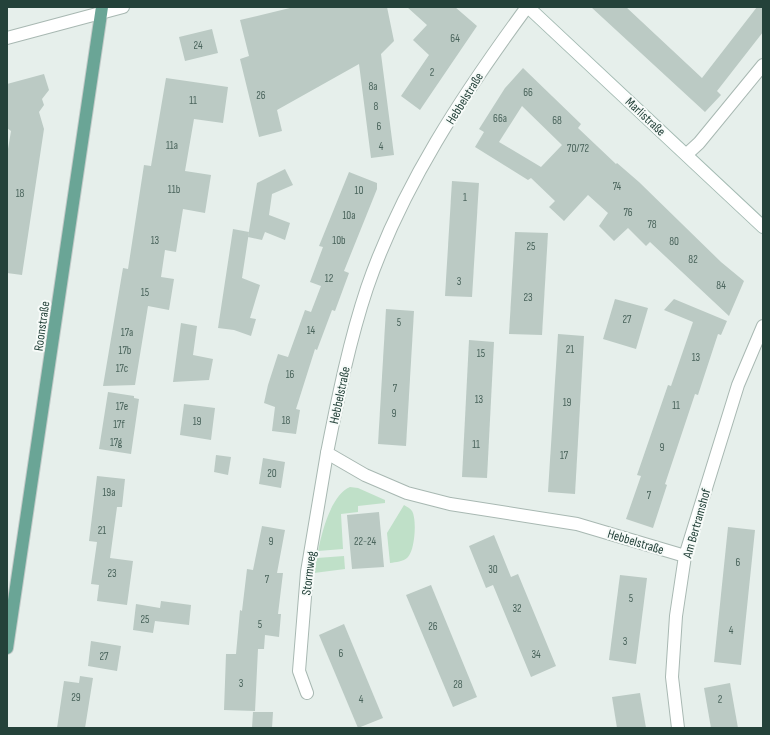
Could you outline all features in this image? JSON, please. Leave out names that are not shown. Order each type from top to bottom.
[{"type":"main road","name":"Roonstraße","points":[[7,648],[102,10]]},
{"type":"street","points":[[7,38],[102,10],[123,7]]},
{"type":"street","name":"Marlistraße","points":[[527,7],[763,226]]},
{"type":"street","name":"Hebbelstraße","points":[[527,7],[462,98],[421,169],[395,220],[367,288],[357,322],[344,371],[327,453],[365,475],[407,493],[450,504],[577,524],[685,556]]},
{"type":"street","points":[[687,154],[699,143],[763,65]]},
{"type":"street","name":"Am Bertramshof","points":[[678,728],[672,677],[676,616],[685,556],[738,385],[763,326]]},
{"type":"street","name":"Stormweg","points":[[307,693],[298,671],[307,572],[327,453]]},
{"type":"green space","points":[[350,487],[358,488],[385,500],[385,503],[358,506],[358,512],[341,514],[343,549],[318,551],[328,515],[343,491]]},
{"type":"green space","points":[[404,505],[411,510],[414,515],[414,541],[410,553],[406,559],[399,562],[390,563],[387,533]]},
{"type":"green space","points":[[344,556],[345,569],[314,573],[317,558]]},
{"type":"building","points":[[294,7],[387,7],[394,41],[381,54],[394,155],[371,158],[359,64],[277,110],[282,131],[259,137],[240,59],[249,56],[240,20]]},
{"type":"building","points":[[407,7],[455,7],[477,26],[420,110],[401,96],[429,55],[413,40],[427,25]]},
{"type":"building","points":[[591,7],[626,7],[702,78],[757,7],[763,7],[763,32],[717,91],[721,95],[705,112]]},
{"type":"building","points":[[212,29],[218,53],[185,61],[179,37]]},
{"type":"building","points":[[523,68],[581,124],[578,128],[616,164],[617,163],[639,182],[721,262],[744,281],[729,316],[650,242],[646,246],[628,228],[614,241],[599,226],[608,213],[588,195],[564,221],[549,207],[555,201],[531,178],[528,180],[475,147],[484,132],[479,129],[505,88]],"holes":[[[522,106],[562,145],[541,167],[499,142]]]},
{"type":"building","points":[[44,74],[49,90],[42,99],[44,105],[39,112],[44,129],[22,275],[7,273],[7,155],[11,131],[7,128],[7,84]]},
{"type":"building","points":[[166,78],[228,87],[223,123],[194,119],[185,171],[211,175],[205,213],[183,209],[176,252],[165,250],[161,277],[174,279],[169,310],[148,306],[135,385],[103,386],[123,268],[128,269],[144,165],[151,166]]},
{"type":"building","points":[[285,169],[293,185],[272,194],[269,215],[290,223],[285,240],[265,232],[262,240],[248,237],[257,183]]},
{"type":"building","points":[[349,172],[377,183],[377,189],[344,271],[349,273],[335,311],[332,310],[317,350],[315,349],[296,409],[300,410],[296,434],[272,431],[275,407],[264,403],[268,385],[278,354],[288,357],[305,310],[311,312],[321,286],[310,282],[323,247],[319,246]]},
{"type":"building","points":[[452,181],[479,183],[472,297],[445,296]]},
{"type":"building","points":[[233,229],[249,232],[242,278],[260,285],[250,318],[256,319],[251,336],[234,330],[218,328]]},
{"type":"building","points":[[515,232],[548,233],[542,335],[509,334]]},
{"type":"building","points":[[615,299],[648,308],[636,349],[603,339]]},
{"type":"building","points":[[674,299],[727,321],[721,335],[718,334],[698,395],[695,394],[665,484],[667,485],[653,528],[626,519],[641,476],[637,475],[668,385],[671,386],[693,322],[664,310]]},
{"type":"building","points":[[386,309],[414,311],[406,446],[378,444]]},
{"type":"building","points":[[181,323],[197,326],[193,355],[213,359],[209,380],[173,382]]},
{"type":"building","points":[[558,334],[584,336],[575,494],[548,492]]},
{"type":"building","points":[[469,340],[494,342],[487,478],[462,477]]},
{"type":"building","points":[[108,392],[134,396],[134,398],[139,399],[131,454],[99,449]]},
{"type":"building","points":[[184,404],[215,408],[211,440],[180,435]]},
{"type":"building","points":[[216,455],[231,457],[228,475],[214,472]]},
{"type":"building","points":[[263,458],[285,462],[281,488],[259,484]]},
{"type":"building","points":[[97,476],[125,479],[122,507],[117,507],[110,558],[133,561],[127,605],[97,601],[99,585],[91,584],[97,542],[89,541]]},
{"type":"building","points":[[379,512],[384,567],[352,569],[347,515]]},
{"type":"building","points":[[262,526],[285,530],[277,573],[283,573],[278,614],[281,614],[279,637],[265,635],[264,649],[258,649],[255,711],[224,710],[226,654],[236,654],[240,610],[242,611],[247,569],[253,570]]},
{"type":"building","points":[[728,527],[755,530],[741,665],[714,662]]},
{"type":"building","points":[[494,535],[511,577],[518,574],[556,666],[531,677],[493,585],[486,588],[469,546]]},
{"type":"building","points":[[620,575],[647,578],[636,664],[609,660]]},
{"type":"building","points":[[431,585],[477,697],[453,707],[406,595]]},
{"type":"building","points":[[161,601],[191,605],[189,625],[155,621],[153,633],[133,630],[136,604],[160,608]]},
{"type":"building","points":[[344,624],[383,718],[358,728],[319,635]]},
{"type":"building","points":[[91,641],[121,646],[117,671],[88,666]]},
{"type":"building","points":[[80,676],[93,678],[85,728],[57,728],[64,681],[79,683]]},
{"type":"building","points":[[730,683],[738,728],[711,728],[704,688]]},
{"type":"building","points":[[640,693],[646,728],[617,728],[612,697]]},
{"type":"building","points":[[253,712],[273,712],[272,728],[252,728]]}]
